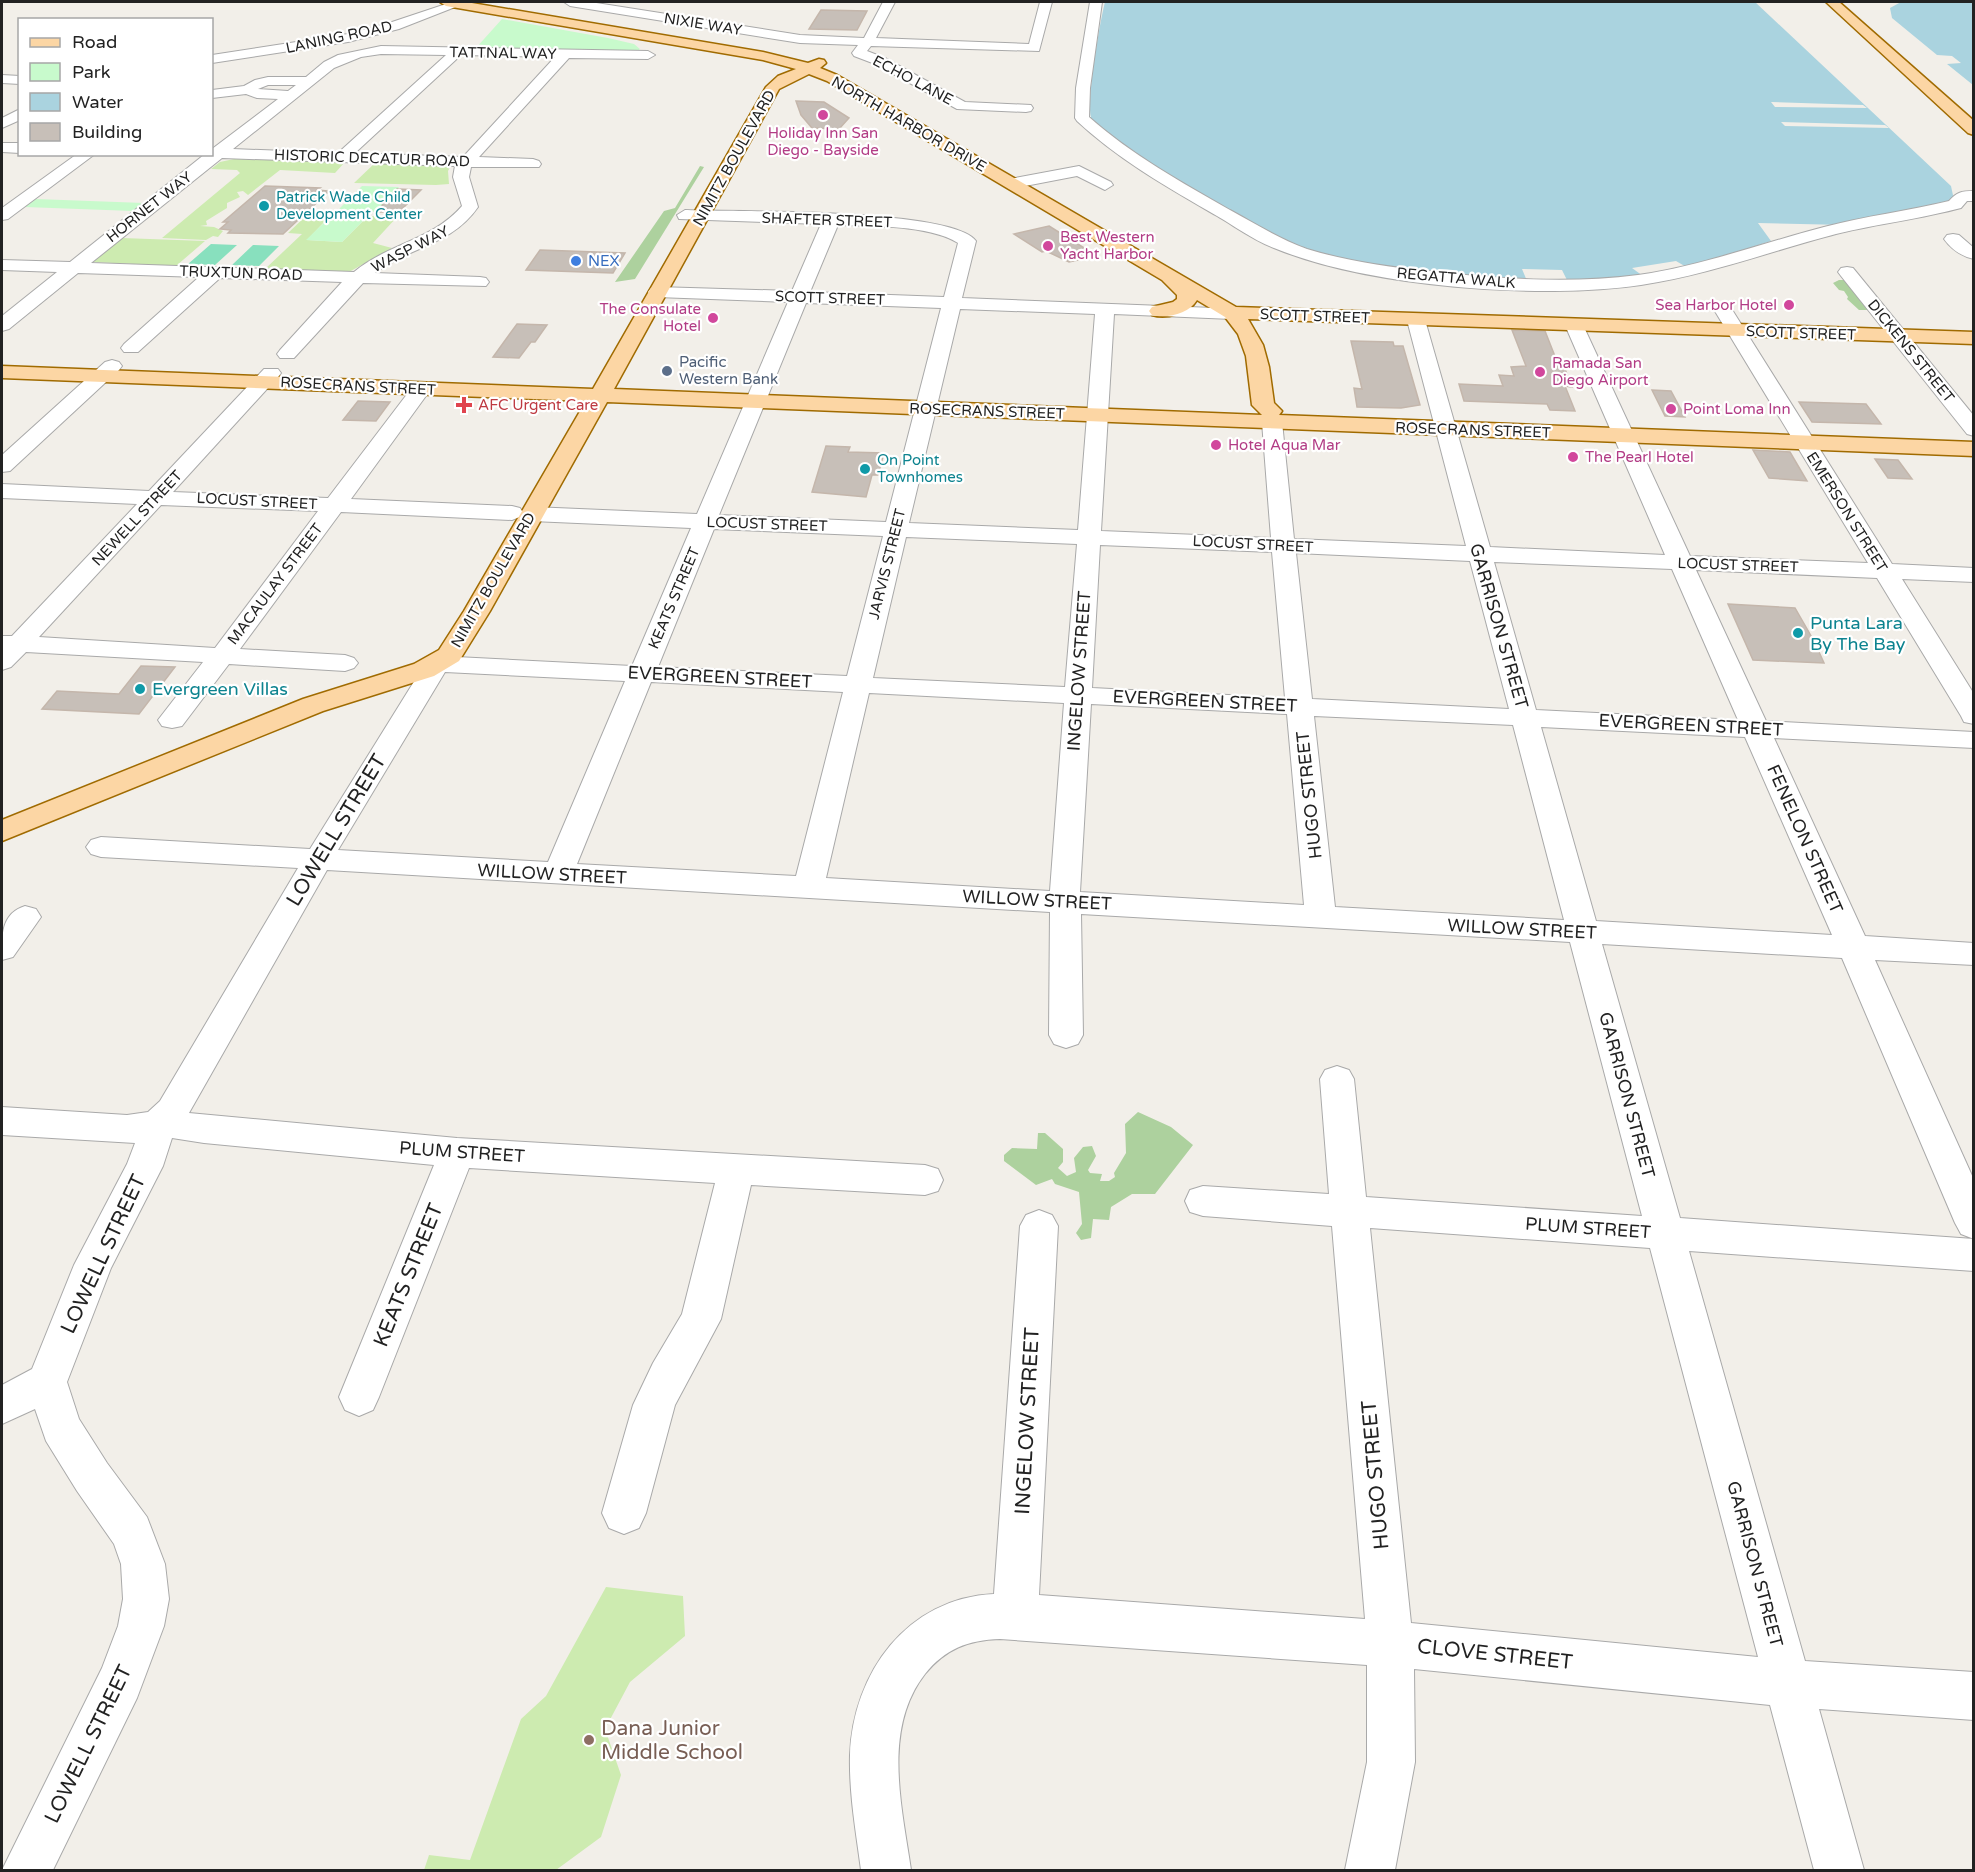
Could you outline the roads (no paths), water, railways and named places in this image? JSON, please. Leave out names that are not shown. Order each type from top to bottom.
[{"type":"main road","name":"NORTH HARBOR DRIVE","points":[[452,2],[742,52],[810,66]]},
{"type":"main road","name":"NORTH HARBOR DRIVE","points":[[488,2],[786,53],[1019,182],[1230,306],[1255,347],[1263,405],[1272,416]]},
{"type":"main road","points":[[1832,2],[1974,130]]},
{"type":"main road","points":[[645,35],[644,42],[653,54]]},
{"type":"main road","points":[[742,52],[771,63],[760,90]]},
{"type":"main road","name":"NIMITZ BOULEVARD","points":[[592,390],[657,292],[694,215],[760,90],[775,76],[810,66]]},
{"type":"main road","name":"NIMITZ BOULEVARD","points":[[2,831],[313,705],[404,677],[437,664],[449,655],[465,631],[522,514],[694,215],[773,87],[786,77],[810,66]]},
{"type":"main road","name":"NORTH HARBOR DRIVE","points":[[1019,182],[1170,278],[1230,306]]},
{"type":"main road","points":[[1159,311],[1179,307],[1187,301],[1186,293],[1170,278]]},
{"type":"main road","points":[[1230,306],[1333,317]]},
{"type":"main road","name":"SCOTT STREET","points":[[1230,306],[1257,315],[1333,317],[1413,312],[1574,325],[1974,338]]},
{"type":"main road","points":[[1257,315],[1271,335]]},
{"type":"main road","points":[[1272,416],[1282,405],[1276,358]]},
{"type":"main road","name":"ROSECRANS STREET","points":[[2,362],[106,371],[267,378],[1622,430],[1800,436],[1974,437]]},
{"type":"main road","name":"ROSECRANS STREET","points":[[2,372],[106,371]]},
{"type":"main road","name":"ROSECRANS STREET","points":[[267,378],[421,389],[592,390]]},
{"type":"main road","name":"ROSECRANS STREET","points":[[1800,436],[1974,449]]},
{"type":"main road","name":"NIMITZ BOULEVARD","points":[[2,816],[390,665],[429,643],[448,621],[522,514]]},
{"type":"main road","points":[[437,664],[448,621]]},
{"type":"street","name":"LANING ROAD","points":[[213,58],[336,40],[394,26],[452,2]]},
{"type":"street","name":"LANING ROAD","points":[[213,54],[339,34],[452,2]]},
{"type":"street","name":"NIXIE WAY","points":[[570,2],[863,47]]},
{"type":"street","name":"ECHO LANE","points":[[889,2],[863,47],[880,61],[962,106],[1026,108]]},
{"type":"street","points":[[863,47],[1034,48],[1046,2]]},
{"type":"street","name":"REGATTA WALK","points":[[1096,2],[1083,88],[1082,118],[1117,149],[1182,191],[1281,244],[1338,262],[1389,272],[1487,282],[1555,285],[1638,280],[1707,268],[1836,229],[1955,205],[1962,195],[1974,196]]},
{"type":"street","points":[[336,40],[359,53]]},
{"type":"street","name":"TATTNAL WAY","points":[[359,53],[403,49],[457,52],[653,54]]},
{"type":"street","points":[[342,157],[457,52]]},
{"type":"street","name":"HORNET WAY","points":[[214,153],[336,62],[359,53]]},
{"type":"street","points":[[466,162],[565,54]]},
{"type":"street","points":[[2,79],[18,80]]},
{"type":"street","points":[[248,90],[264,82],[309,81]]},
{"type":"street","points":[[213,94],[248,90],[257,94],[291,95]]},
{"type":"street","points":[[2,124],[18,114]]},
{"type":"street","points":[[2,133],[18,123]]},
{"type":"street","points":[[2,148],[18,148]]},
{"type":"street","name":"HISTORIC DECATUR ROAD","points":[[214,153],[533,164]]},
{"type":"street","points":[[2,215],[85,156]]},
{"type":"street","name":"HORNET WAY","points":[[2,325],[210,156]]},
{"type":"street","name":"WASP WAY","points":[[287,354],[359,277],[375,264],[395,253],[444,233],[460,221],[470,207],[469,197],[459,172],[466,162]]},
{"type":"street","points":[[1019,182],[1079,171],[1105,185]]},
{"type":"street","name":"SHAFTER STREET","points":[[694,215],[900,222],[956,234],[967,241]]},
{"type":"street","name":"KEATS STREET","points":[[558,874],[831,221]]},
{"type":"street","points":[[1953,239],[1967,252],[1974,254]]},
{"type":"street","name":"JARVIS STREET","points":[[808,888],[967,241]]},
{"type":"street","name":"TRUXTUN ROAD","points":[[2,265],[480,282]]},
{"type":"street","name":"DICKENS STREET","points":[[1847,272],[1974,430]]},
{"type":"street","points":[[131,348],[215,273]]},
{"type":"street","name":"SCOTT STREET","points":[[657,292],[1159,311],[1230,306]]},
{"type":"street","name":"EMERSON STREET","points":[[1722,308],[1974,716]]},
{"type":"street","name":"INGELOW STREET","points":[[1066,1035],[1065,902],[1077,694],[1105,309]]},
{"type":"street","name":"GARRISON STREET","points":[[1413,312],[1839,1870]]},
{"type":"street","name":"FENELON STREET","points":[[1574,325],[1854,948],[1974,1223]]},
{"type":"street","points":[[2,466],[106,371]]},
{"type":"street","name":"NEWELL STREET","points":[[7,650],[157,497],[267,378]]},
{"type":"street","name":"MACAULAY STREET","points":[[172,720],[421,389]]},
{"type":"street","name":"HUGO STREET","points":[[1272,416],[1282,546],[1321,917]]},
{"type":"street","name":"LOCUST STREET","points":[[2,491],[1974,575]]},
{"type":"street","points":[[7,650],[221,656],[345,663]]},
{"type":"street","name":"EVERGREEN STREET","points":[[437,664],[1974,740]]},
{"type":"street","name":"LOWELL STREET","points":[[27,1870],[120,1681],[141,1626],[146,1599],[143,1564],[132,1532],[92,1477],[61,1427],[47,1382],[89,1275],[145,1166],[160,1122],[172,1111],[317,861],[437,664]]},
{"type":"street","name":"WILLOW STREET","points":[[100,847],[1974,954]]},
{"type":"street","points":[[2,949],[25,917]]},
{"type":"street","name":"HUGO STREET","points":[[1337,1079],[1390,1644],[1391,1762],[1370,1870]]},
{"type":"street","name":"PLUM STREET","points":[[2,1121],[127,1129],[143,1128],[160,1122],[204,1129],[457,1152],[925,1180]]},
{"type":"street","name":"KEATS STREET","points":[[359,1397],[457,1152]]},
{"type":"street","points":[[624,1513],[654,1405],[667,1376],[689,1341],[705,1308],[736,1170]]},
{"type":"street","name":"PLUM STREET","points":[[1203,1201],[1974,1255]]},
{"type":"street","name":"INGELOW STREET","points":[[1015,1616],[1039,1226]]},
{"type":"street","points":[[2,1405],[47,1382]]},
{"type":"street","name":"CLOVE STREET","points":[[886,1870],[874,1748],[879,1710],[884,1694],[895,1674],[909,1656],[928,1638],[972,1617],[1015,1616],[1390,1644],[1788,1683],[1974,1696]]},
{"type":"water","points":[[1105,2],[1755,2],[1951,186],[1954,200],[1947,204],[1845,225],[1758,223],[1771,241],[1688,268],[1676,261],[1632,268],[1643,276],[1568,282],[1562,270],[1522,269],[1527,281],[1402,269],[1328,256],[1279,238],[1232,214],[1140,158],[1088,118],[1091,117],[1090,95]]},
{"type":"water","points":[[1901,2],[1973,2],[1973,85],[1947,64],[1961,63],[1952,56],[1937,55],[1892,18],[1890,8]]},
{"type":"place","name":"Holiday Inn San Diego - Bayside","points":[[823,115]]},
{"type":"place","name":"Patrick Wade Child Development Center","points":[[264,206]]},
{"type":"place","name":"Best Western Yacht Harbor","points":[[1048,246]]},
{"type":"place","name":"NEX","points":[[576,261]]},
{"type":"place","name":"Sea Harbor Hotel","points":[[1789,305]]},
{"type":"place","name":"The Consulate Hotel","points":[[713,318]]},
{"type":"place","name":"Pacific Western Bank","points":[[667,371]]},
{"type":"place","name":"Ramada San Diego Airport","points":[[1540,372]]},
{"type":"place","name":"AFC Urgent Care","points":[[464,405]]},
{"type":"place","name":"Point Loma Inn","points":[[1671,409]]},
{"type":"place","name":"Hotel Aqua Mar","points":[[1216,445]]},
{"type":"place","name":"The Pearl Hotel","points":[[1573,457]]},
{"type":"place","name":"On Point Townhomes","points":[[865,469]]},
{"type":"place","name":"Punta Lara By The Bay","points":[[1798,633]]},
{"type":"place","name":"Evergreen Villas","points":[[140,689]]},
{"type":"place","name":"Dana Junior Middle School","points":[[589,1740]]}]
